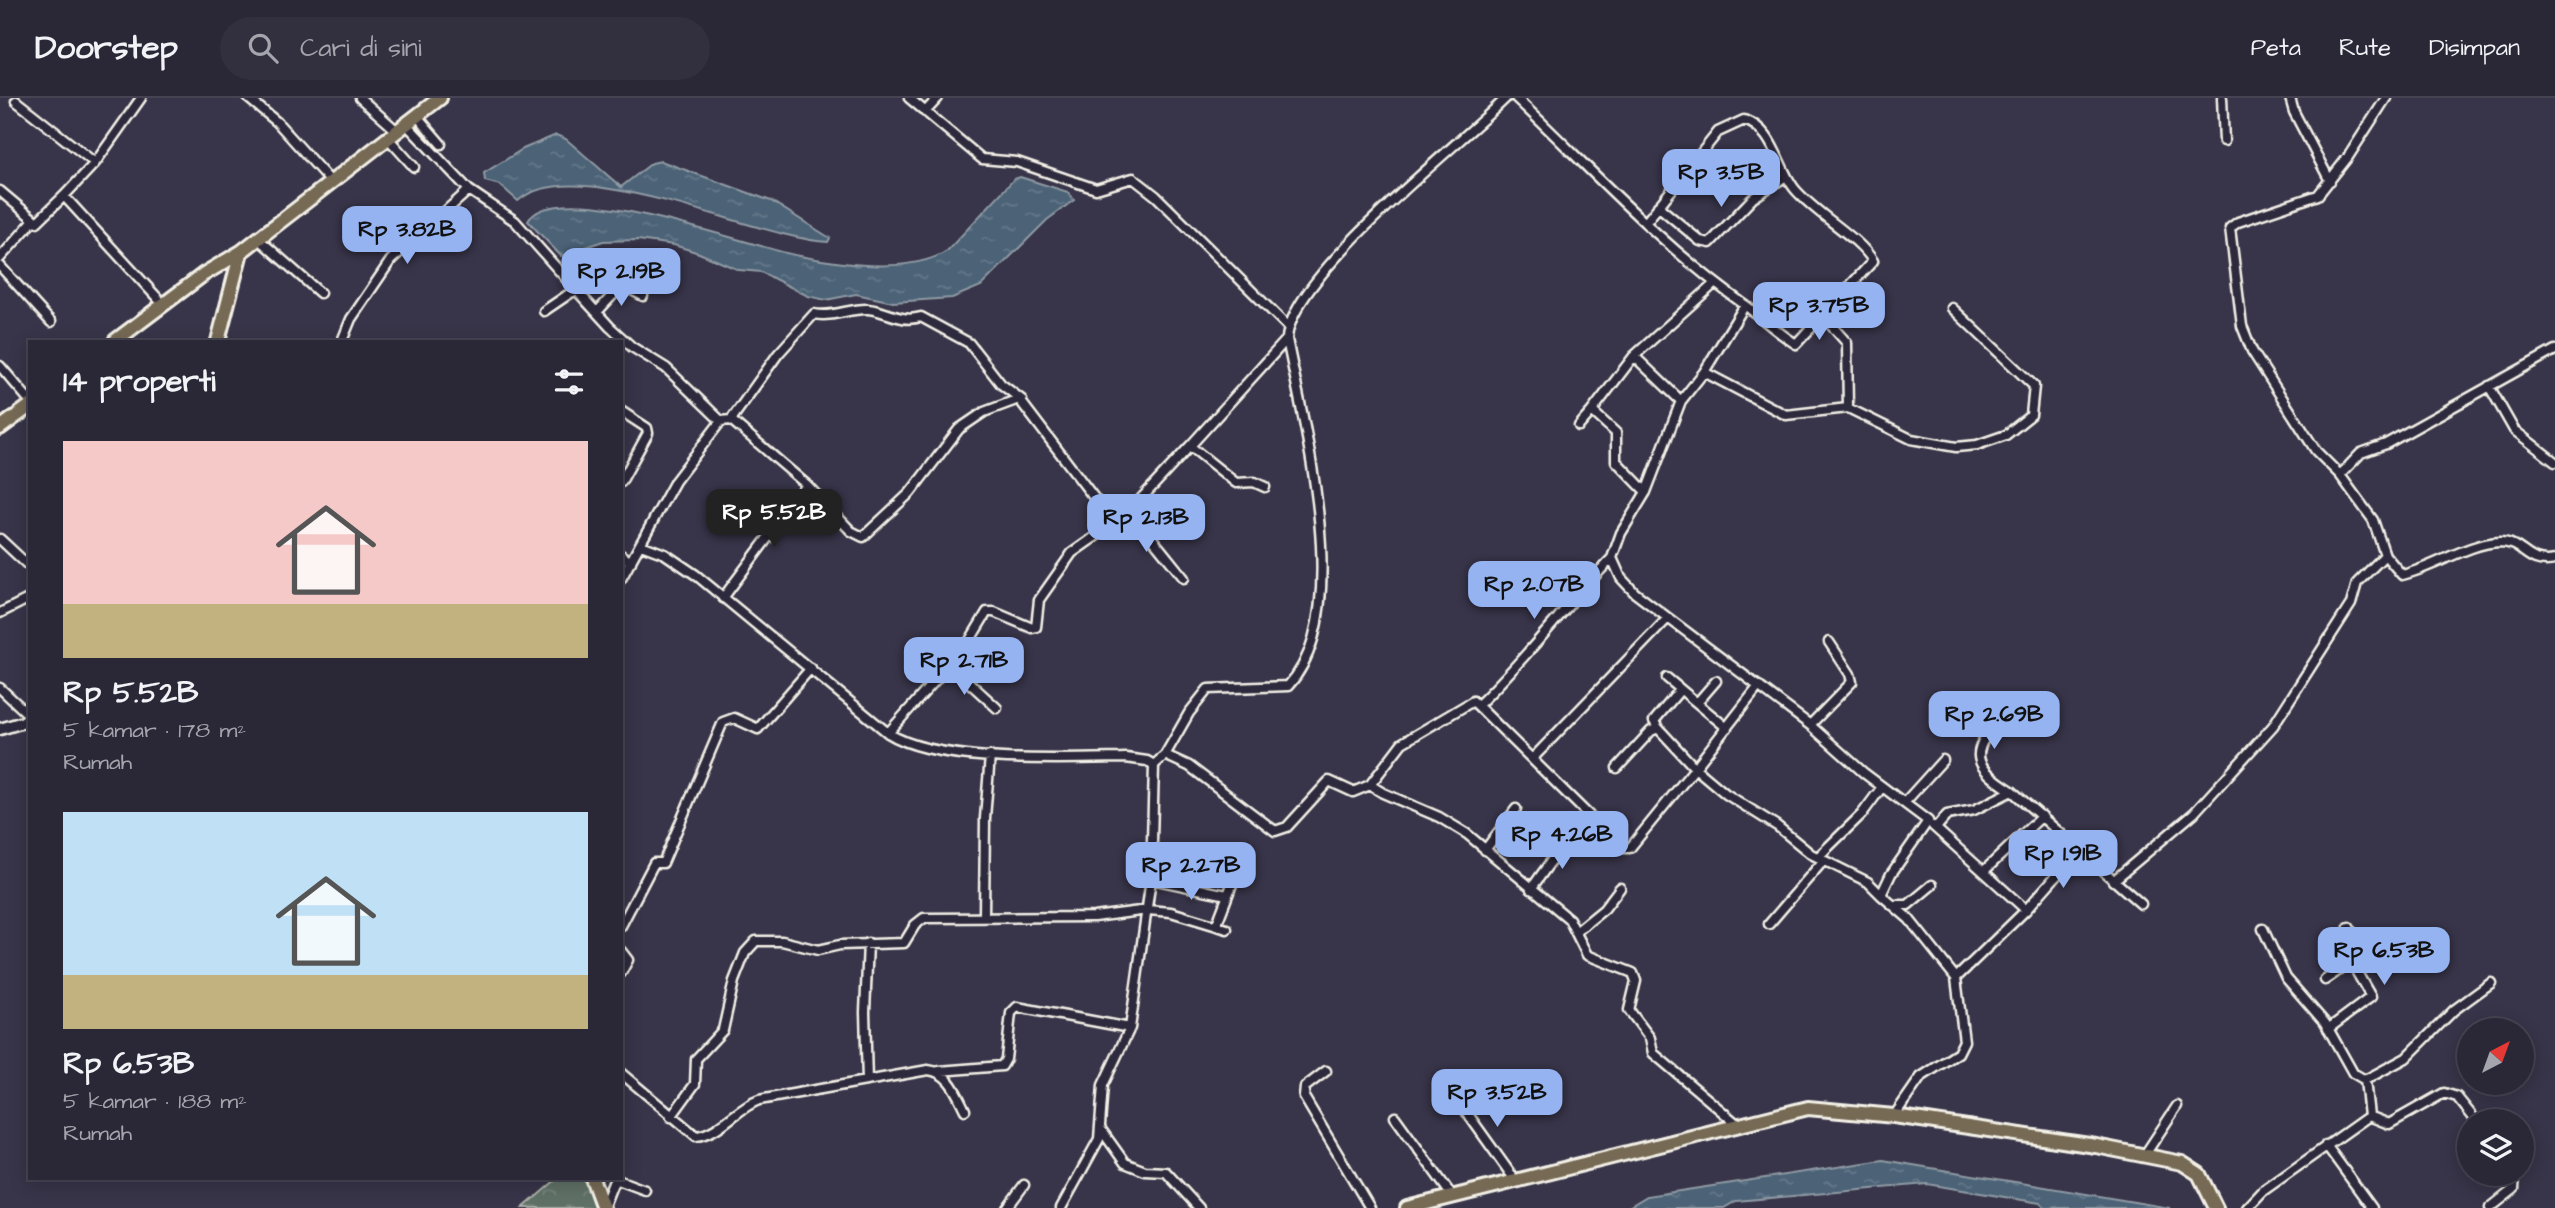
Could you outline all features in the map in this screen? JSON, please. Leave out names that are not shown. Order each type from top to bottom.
[{"type":"main road","points":[[115,340],[204,274],[241,252],[440,98]]},
{"type":"main road","points":[[218,340],[241,252]]},
{"type":"main road","points":[[0,428],[28,405]]},
{"type":"main road","points":[[1406,1208],[1808,1108],[1894,1116],[2144,1156],[2191,1167],[2203,1180],[2216,1208]]},
{"type":"main road","points":[[594,1180],[603,1208]]},
{"type":"street","points":[[0,191],[33,220],[40,220],[94,163],[141,98]]},
{"type":"street","points":[[248,98],[277,122],[331,182]]},
{"type":"street","points":[[360,98],[401,127],[469,190],[515,221],[578,292],[632,347],[666,368],[721,421],[731,421],[807,485],[844,524],[863,537],[909,494],[959,429],[984,412],[1022,400]]},
{"type":"street","points":[[909,98],[982,159],[1017,162],[1096,189],[1133,178],[1156,196],[1288,327]]},
{"type":"street","points":[[925,112],[937,98]]},
{"type":"street","points":[[1516,98],[1646,222],[1713,285],[1745,305],[1796,344],[1872,263],[1872,258],[1806,202],[1786,176],[1767,137],[1754,124],[1736,122],[1717,132],[1646,222]]},
{"type":"street","points":[[2222,98],[2224,141]]},
{"type":"street","points":[[2290,98],[2330,181]]},
{"type":"street","points":[[2386,98],[2330,181],[2313,198],[2238,222],[2230,231],[2245,338],[2316,451],[2340,475],[2373,520],[2385,555],[2402,575],[2426,570],[2478,547],[2500,542],[2520,548],[2530,559],[2541,562],[2555,560]]},
{"type":"street","points":[[1061,1208],[1093,1151],[1100,1128],[1103,1085],[1130,1028],[1151,879],[1154,765],[1165,755],[1202,693],[1217,687],[1288,686],[1309,654],[1323,593],[1321,553],[1306,437],[1287,339],[1288,327],[1303,295],[1340,253],[1500,100]]},
{"type":"street","points":[[16,101],[94,163]]},
{"type":"street","points":[[401,127],[441,144]]},
{"type":"street","points":[[401,127],[414,167]]},
{"type":"street","points":[[1658,206],[1700,241],[1710,243],[1753,198],[1786,176]]},
{"type":"street","points":[[342,340],[351,319],[391,260],[469,190]]},
{"type":"street","points":[[64,196],[163,304]]},
{"type":"street","points":[[0,258],[33,220]]},
{"type":"street","points":[[262,236],[262,242],[267,247],[320,293]]},
{"type":"street","points":[[0,266],[51,323]]},
{"type":"street","points":[[597,312],[622,285],[643,296]]},
{"type":"street","points":[[1579,426],[1634,356],[1713,285]]},
{"type":"street","points":[[544,311],[572,292],[578,292]]},
{"type":"street","points":[[1478,705],[1521,662],[1557,616],[1612,558],[1621,533],[1646,492],[1681,401],[1704,372],[1745,305]]},
{"type":"street","points":[[1704,372],[1786,415],[1848,408],[1911,439],[1956,447],[1997,439],[2021,425],[2031,415],[2034,403],[2032,384],[1952,308]]},
{"type":"street","points":[[731,421],[778,354],[814,314],[825,316],[867,309],[907,321],[921,317],[970,343],[1002,384],[1022,400],[1114,524]]},
{"type":"street","points":[[1822,315],[1847,343],[1848,408]]},
{"type":"street","points":[[888,733],[950,665],[987,612],[994,612],[1032,628],[1036,627],[1039,600],[1049,582],[1072,553],[1126,515],[1287,339]]},
{"type":"street","points":[[2340,475],[2361,453],[2386,444],[2555,350]]},
{"type":"street","points":[[1634,356],[1681,401]]},
{"type":"street","points":[[0,366],[28,401]]},
{"type":"street","points":[[2489,386],[2514,430],[2555,462]]},
{"type":"street","points":[[1592,411],[1616,433],[1616,461],[1646,492]]},
{"type":"street","points":[[623,412],[647,428],[648,433],[623,479]]},
{"type":"street","points":[[623,576],[675,481],[721,421]]},
{"type":"street","points":[[1190,446],[1236,483],[1254,482],[1265,487]]},
{"type":"street","points":[[623,463],[630,468]]},
{"type":"street","points":[[723,598],[807,485]]},
{"type":"street","points":[[1126,515],[1151,537],[1184,578]]},
{"type":"street","points":[[0,538],[26,557]]},
{"type":"street","points":[[641,545],[665,554],[811,668],[888,733],[905,743],[990,756],[1126,758],[1147,761],[1154,765]]},
{"type":"street","points":[[2113,881],[2194,813],[2273,726],[2351,604],[2357,583],[2385,555]]},
{"type":"street","points":[[623,556],[631,562]]},
{"type":"street","points":[[1612,558],[1621,578],[1667,619],[1810,725],[1882,787],[1928,821],[2026,909]]},
{"type":"street","points":[[0,613],[28,599]]},
{"type":"street","points":[[1533,758],[1667,619]]},
{"type":"street","points":[[1810,725],[1852,682],[1850,674],[1829,642]]},
{"type":"street","points":[[950,665],[997,708]]},
{"type":"street","points":[[623,922],[654,863],[663,863],[723,722],[734,718],[758,729],[811,668]]},
{"type":"street","points":[[1667,678],[1727,728]]},
{"type":"street","points":[[1697,703],[1716,681]]},
{"type":"street","points":[[1165,755],[1189,766],[1275,831],[1287,827],[1329,781],[1353,792],[1370,785],[1402,743],[1468,702],[1478,705],[1615,843],[1627,849],[1759,686]]},
{"type":"street","points":[[0,688],[28,716]]},
{"type":"street","points":[[1681,690],[1654,721],[1695,768],[1726,794],[1821,859],[1868,882],[1909,919],[1956,978],[1964,1041],[1962,1047],[1947,1062],[1921,1077],[1894,1116]]},
{"type":"street","points":[[2006,708],[1981,742],[1979,761],[1986,774],[2042,816],[2141,904]]},
{"type":"street","points":[[0,729],[28,719]]},
{"type":"street","points":[[1617,768],[1651,731],[1658,728]]},
{"type":"street","points":[[984,917],[985,818],[990,756]]},
{"type":"street","points":[[1905,802],[1943,760]]},
{"type":"street","points":[[1370,785],[1439,817],[1485,850],[1569,919],[1587,955],[1628,970],[1635,976],[1630,1016],[1650,1038],[1653,1053],[1737,1124]]},
{"type":"street","points":[[1769,924],[1882,787]]},
{"type":"street","points":[[1936,828],[1947,815],[1983,807],[2012,791]]},
{"type":"street","points":[[1485,850],[1516,809]]},
{"type":"street","points":[[1984,871],[2042,816]]},
{"type":"street","points":[[1881,895],[1891,874],[1928,821]]},
{"type":"street","points":[[1531,889],[1569,836]]},
{"type":"street","points":[[1956,978],[2026,909],[2079,850]]},
{"type":"street","points":[[1151,879],[1227,895]]},
{"type":"street","points":[[1216,926],[1233,882]]},
{"type":"street","points":[[1892,905],[1908,905],[1932,885]]},
{"type":"street","points":[[1577,932],[1598,915],[1620,888]]},
{"type":"street","points":[[671,1117],[695,1084],[696,1059],[723,1030],[734,981],[752,943],[782,941],[818,950],[868,943],[901,945],[915,925],[924,918],[1094,917],[1148,911],[1171,912],[1227,929]]},
{"type":"street","points":[[2325,980],[2362,952],[2349,927]]},
{"type":"street","points":[[2263,929],[2286,978],[2302,994],[2328,1029],[2353,1073],[2365,1080]]},
{"type":"street","points":[[867,1081],[865,1012],[868,943]]},
{"type":"street","points":[[623,954],[628,960],[623,969]]},
{"type":"street","points":[[2328,1029],[2371,997],[2351,962]]},
{"type":"street","points":[[2365,1080],[2406,1058],[2454,1010],[2491,983]]},
{"type":"street","points":[[623,1075],[690,1133],[705,1135],[746,1105],[907,1073],[1002,1066],[1006,1059],[1011,1013],[1017,1007],[1130,1028]]},
{"type":"street","points":[[939,1071],[956,1092],[965,1110]]},
{"type":"street","points":[[1326,1071],[1305,1087],[1304,1097],[1370,1208]]},
{"type":"street","points":[[2365,1080],[2369,1116]]},
{"type":"street","points":[[2369,1116],[2389,1124],[2444,1093],[2458,1097],[2467,1109]]},
{"type":"street","points":[[1455,1096],[1515,1180]]},
{"type":"street","points":[[2144,1156],[2177,1106]]},
{"type":"street","points":[[2247,1208],[2263,1192],[2369,1116]]},
{"type":"street","points":[[1395,1117],[1452,1196]]},
{"type":"street","points":[[1100,1128],[1125,1163],[1145,1171],[1167,1172],[1199,1208]]},
{"type":"street","points":[[2326,1145],[2372,1208]]},
{"type":"street","points":[[603,1208],[612,1183],[618,1180],[645,1191]]},
{"type":"street","points":[[1007,1208],[1024,1185]]},
{"type":"street","points":[[2490,1208],[2514,1186]]},
{"type":"green space","points":[[556,1180],[585,1180],[595,1208],[523,1208]]},
{"type":"water","points":[[556,135],[566,139],[621,187],[652,163],[661,161],[771,201],[830,238],[828,242],[796,237],[667,201],[622,191],[580,186],[545,188],[518,201],[500,185],[485,181],[484,173],[523,149]]},
{"type":"water","points":[[1020,177],[1068,192],[1074,200],[1047,220],[981,286],[952,298],[893,302],[856,294],[826,300],[808,296],[761,272],[739,270],[674,245],[638,240],[603,241],[561,256],[528,221],[545,209],[575,205],[612,209],[654,217],[795,255],[831,262],[893,265],[913,263],[947,251],[1014,179]]},
{"type":"water","points":[[1883,1160],[2170,1208],[2045,1208],[2040,1203],[1927,1184],[1736,1201],[1724,1208],[1627,1208],[1647,1196]]}]
